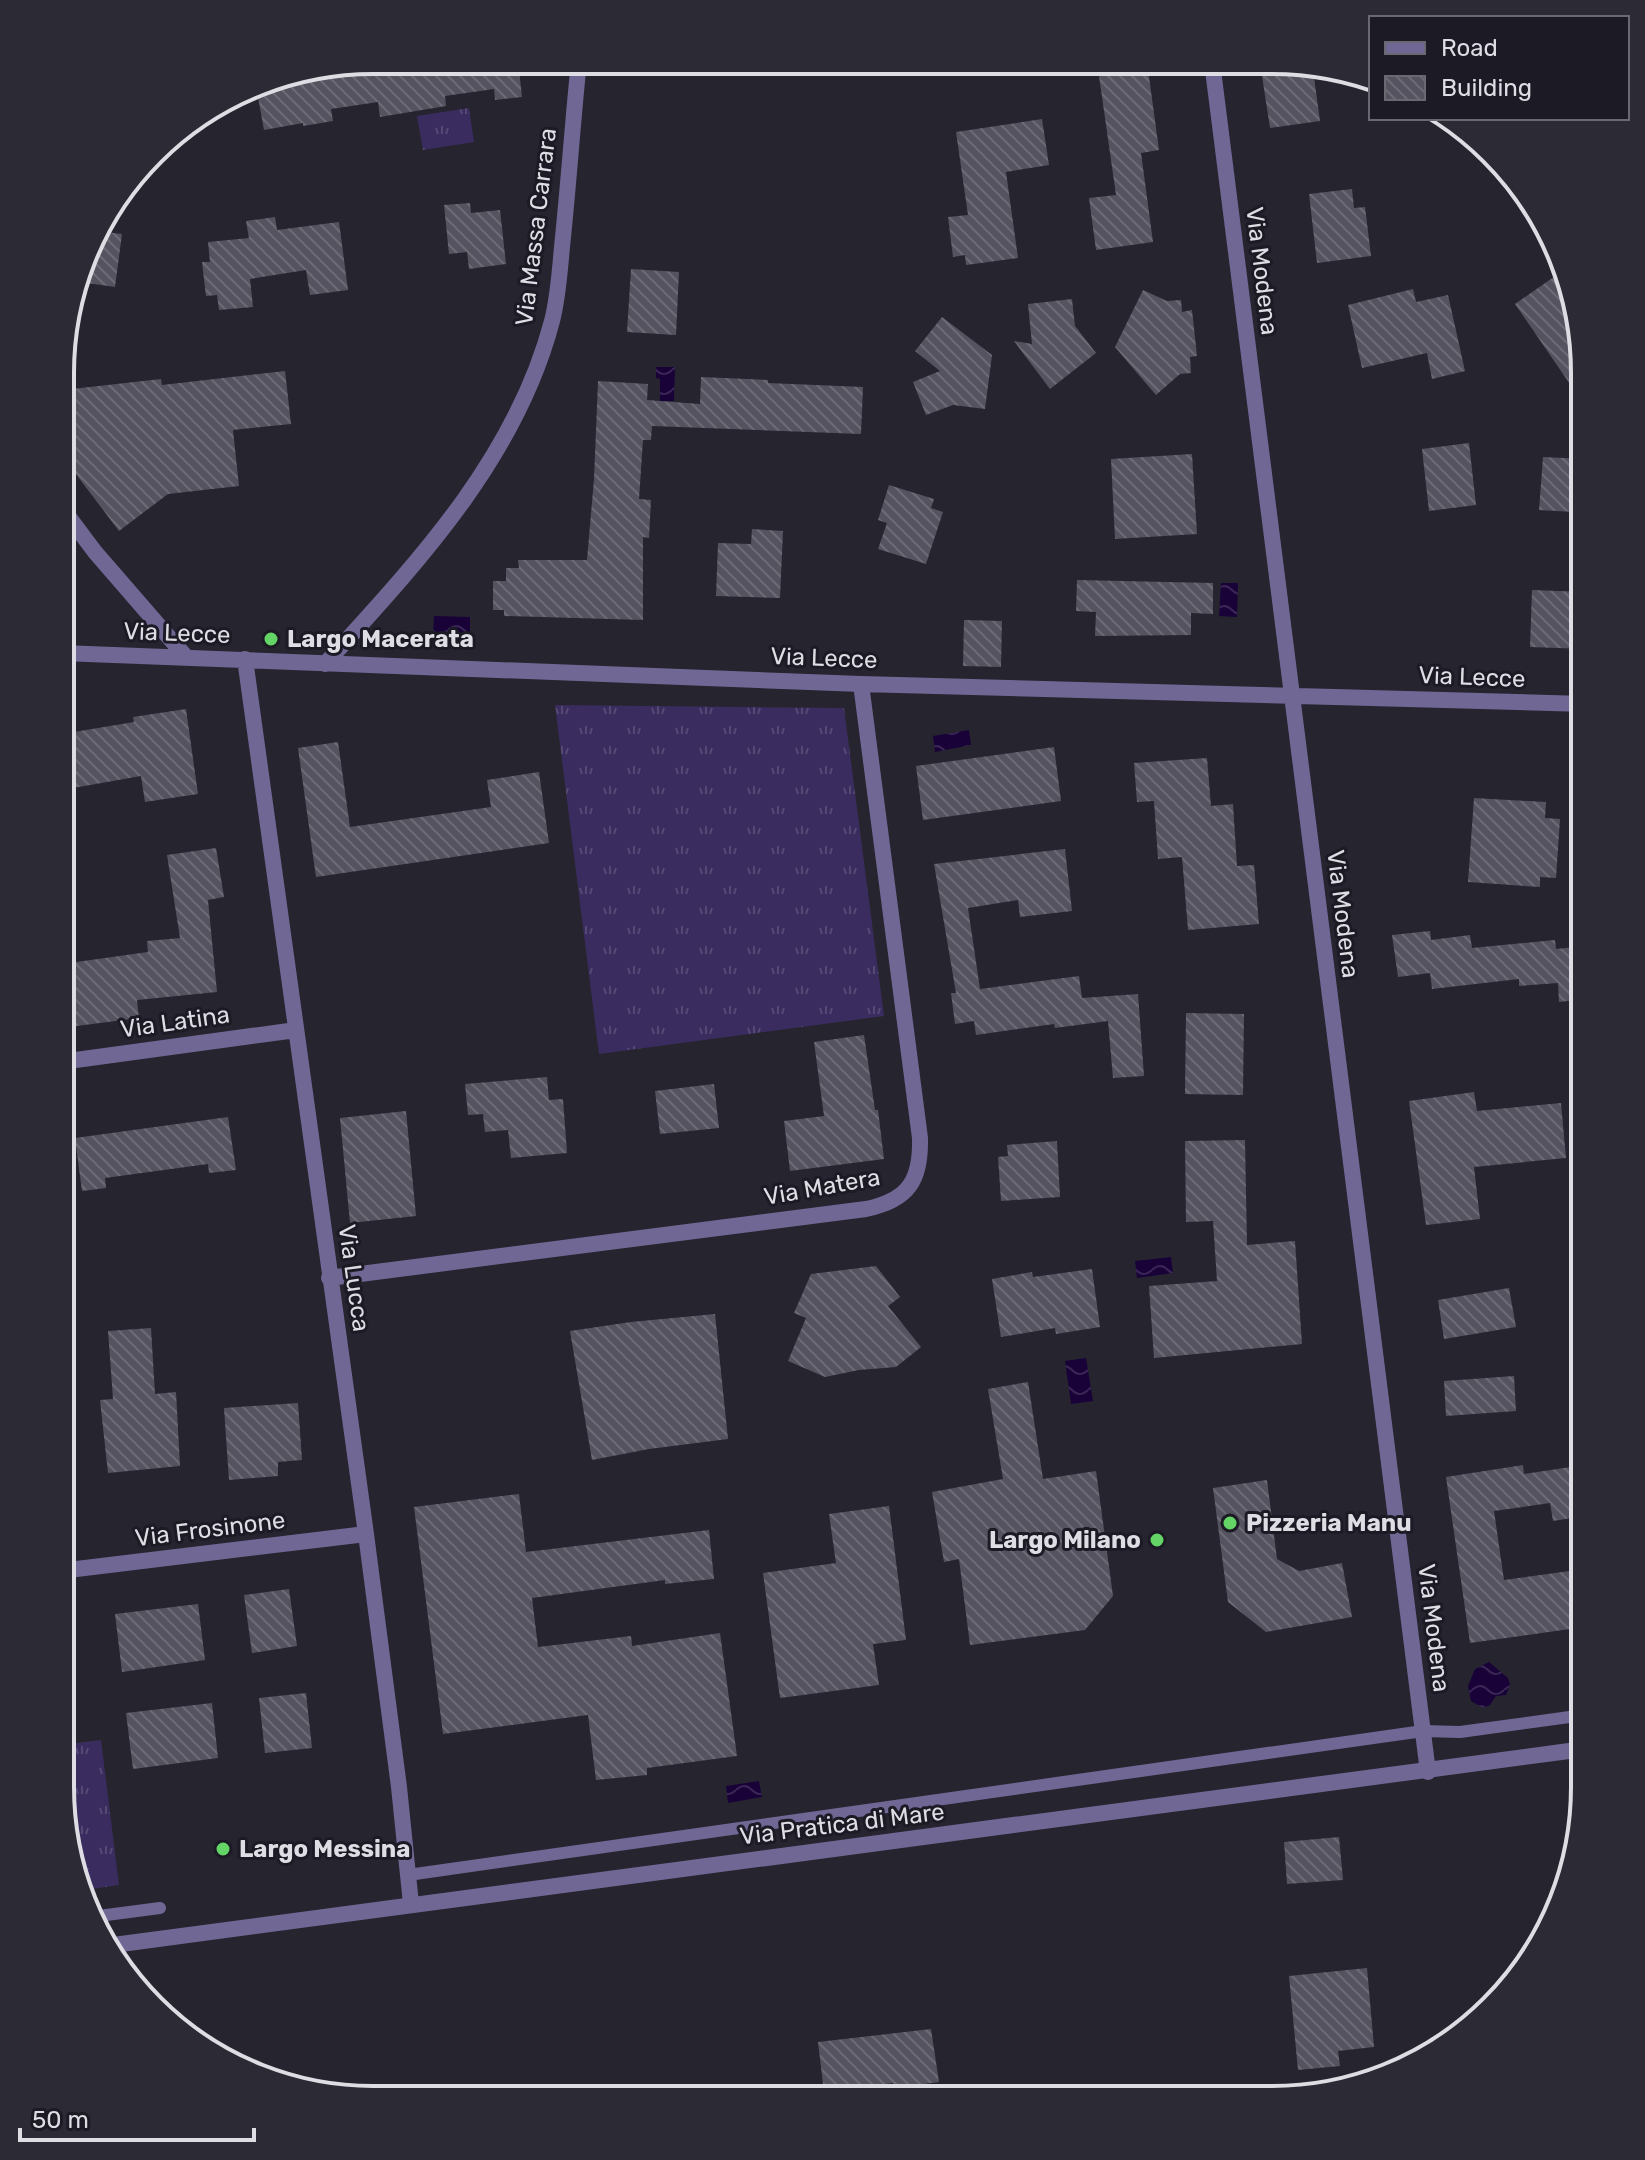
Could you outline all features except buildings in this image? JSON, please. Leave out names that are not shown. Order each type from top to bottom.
[{"type":"street","name":"Via Massa Carrara","points":[[325,664],[411,569],[451,519],[499,448],[526,395],[543,351],[555,305],[578,74]]},
{"type":"street","name":"Via Modena","points":[[1213,74],[1428,1772]]},
{"type":"street","points":[[74,524],[186,657]]},
{"type":"street","name":"Via Lecce","points":[[74,653],[861,684],[1571,704]]},
{"type":"street","name":"Via Lucca","points":[[245,659],[366,1534],[411,1904]]},
{"type":"street","name":"Via Matera","points":[[329,1278],[866,1209],[891,1201],[910,1188],[918,1170],[920,1138],[861,684]]},
{"type":"street","name":"Via Latina","points":[[74,1060],[296,1030]]},
{"type":"street","name":"Via Frosinone","points":[[74,1569],[366,1534]]},
{"type":"street","name":"Via Pratica di Mare","points":[[119,1944],[1571,1751]]},
{"type":"lane","points":[[408,1875],[1423,1731],[1460,1732],[1571,1717]]},
{"type":"lane","points":[[103,1915],[160,1908]]},
{"type":"green space","points":[[469,108],[474,142],[423,150],[417,116]]},
{"type":"green space","points":[[555,705],[844,708],[884,1016],[599,1054]]},
{"type":"green space","points":[[101,1740],[119,1885],[92,1889],[90,1883],[77,1826],[74,1743]]},
{"type":"water","points":[[656,367],[675,367],[674,401],[660,401],[660,379],[656,378]]},
{"type":"water","points":[[1221,583],[1238,583],[1237,617],[1219,616]]},
{"type":"water","points":[[434,616],[470,617],[470,635],[433,634]]},
{"type":"water","points":[[969,730],[971,745],[935,752],[933,736]]},
{"type":"water","points":[[1171,1257],[1173,1273],[1137,1278],[1135,1261]]},
{"type":"water","points":[[1086,1358],[1093,1401],[1071,1404],[1065,1361]]},
{"type":"water","points":[[1489,1662],[1508,1678],[1510,1685],[1506,1695],[1496,1696],[1490,1705],[1483,1708],[1471,1701],[1468,1686],[1475,1669]]},
{"type":"water","points":[[759,1781],[762,1797],[728,1803],[726,1786]]},
{"type":"place","name":"Largo Macerata","points":[[271,639]]},
{"type":"place","name":"Pizzeria Manu","points":[[1230,1523]]},
{"type":"place","name":"Largo Milano","points":[[1157,1540]]},
{"type":"place","name":"Largo Messina","points":[[223,1849]]}]
